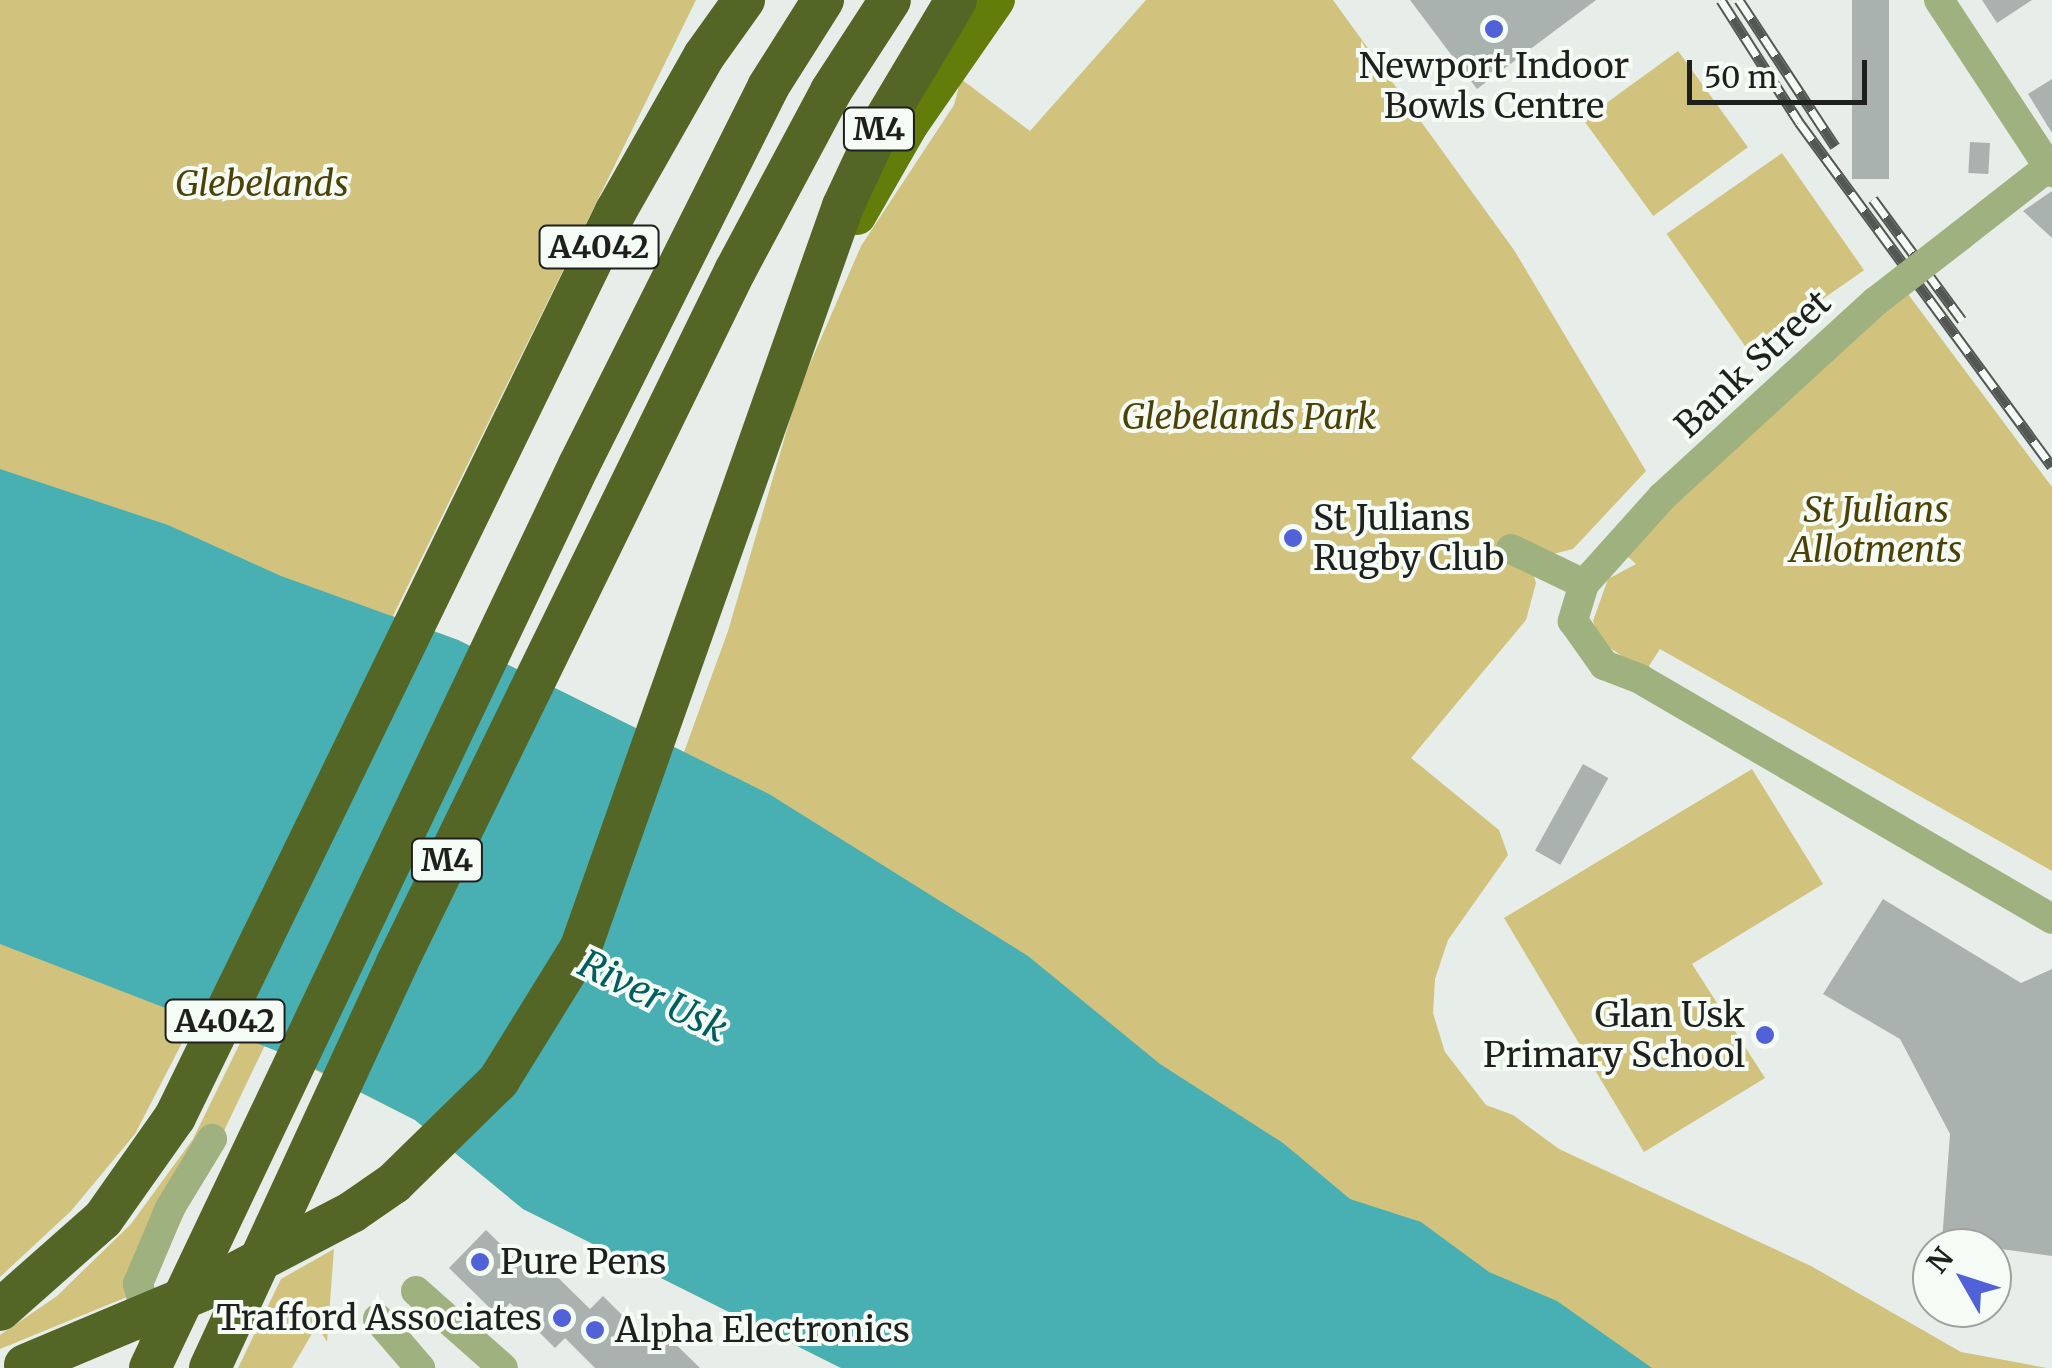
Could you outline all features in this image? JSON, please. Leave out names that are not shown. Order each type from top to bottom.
[{"type":"highway","points":[[704,56],[744,0]]},
{"type":"highway","name":"M4","points":[[154,1361],[579,465],[768,87],[823,0]]},
{"type":"highway","name":"M4","points":[[210,1368],[626,492],[822,107],[890,0]]},
{"type":"highway","name":"M4","points":[[824,269],[843,206],[878,131],[956,0]]},
{"type":"highway","name":"A4042","points":[[0,1310],[103,1219],[175,1118],[616,211],[704,56]]},
{"type":"highway","points":[[22,1366],[201,1291],[339,1220],[394,1183],[500,1080],[581,947],[740,494],[824,269]]},
{"type":"main road","points":[[704,56],[726,0]]},
{"type":"main road","points":[[824,269],[910,124],[996,0]]},
{"type":"street","points":[[1939,0],[2050,168]]},
{"type":"street","name":"Bank Street","points":[[1584,584],[1662,498],[1875,302],[2050,168]]},
{"type":"street","points":[[1511,549],[1584,584],[1573,621],[1582,640],[1604,665],[1640,680],[2052,919]]},
{"type":"street","points":[[154,1361],[138,1284],[170,1208],[212,1139]]},
{"type":"street","points":[[416,1291],[502,1368]]},
{"type":"street","points":[[378,1319],[420,1368]]},
{"type":"green space","points":[[0,0],[696,0],[393,616],[458,640],[684,752],[728,631],[799,389],[861,246],[954,105],[961,79],[1030,131],[1146,0],[1333,0],[1514,250],[1646,471],[1573,549],[1529,560],[1536,583],[1526,620],[1411,758],[1499,830],[1508,855],[1448,940],[1435,979],[1433,1013],[1445,1052],[1486,1105],[1513,1115],[1559,1149],[1811,1266],[1912,1324],[1912,1328],[1919,1328],[1961,1352],[2047,1368],[1413,1368],[0,608]]},
{"type":"green space","points":[[1678,51],[1748,147],[1653,216],[1583,120]]},
{"type":"green space","points":[[1782,153],[1864,270],[1749,351],[1666,234]]},
{"type":"green space","name":"St Julians Allotments","points":[[1899,282],[2052,487],[2052,871],[1660,649],[1645,672],[1600,641],[1593,621],[1608,579],[1636,564],[1615,545]]},
{"type":"green space","points":[[1752,769],[1823,884],[1692,964],[1765,1078],[1644,1152],[1504,918]]},
{"type":"green space","points":[[0,817],[841,1368],[523,1209],[415,1120],[265,1045],[149,1288],[0,1349],[0,1335],[57,1296],[131,1224],[193,1139],[243,1037],[188,1014],[183,1041],[135,1134],[71,1211],[0,1277]]},
{"type":"green space","points":[[334,1249],[327,1342],[317,1325],[292,1368],[238,1368],[281,1279]]},
{"type":"water","name":"River Usk","points":[[0,469],[168,525],[281,576],[458,640],[769,794],[1028,956],[1160,1064],[1283,1143],[1350,1199],[1421,1222],[1489,1272],[1557,1301],[1652,1368],[841,1368],[523,1209],[415,1120],[292,1057],[0,944]]},
{"type":"building","name":"Newport Indoor Bowls Centre","points":[[1410,0],[1596,0],[1477,89]]},
{"type":"building","points":[[1852,0],[1889,0],[1889,179],[1852,179]]},
{"type":"building","points":[[1982,0],[2032,0],[1997,23]]},
{"type":"building","points":[[2052,79],[2052,133],[2028,94]]},
{"type":"building","points":[[1970,142],[1990,143],[1988,174],[1968,173]]},
{"type":"building","points":[[2052,191],[2052,238],[2023,211]]},
{"type":"building","points":[[1583,764],[1608,778],[1560,865],[1535,851]]},
{"type":"building","points":[[1883,899],[2021,983],[2052,969],[2052,1256],[2012,1251],[2012,1228],[1943,1228],[1950,1134],[1900,1039],[1823,994]]},
{"type":"building","points":[[486,1230],[533,1276],[544,1264],[590,1309],[603,1296],[649,1342],[661,1330],[700,1368],[595,1368],[565,1338],[555,1348],[510,1303],[498,1316],[449,1268]]},
{"type":"railway","points":[[1721,0],[1799,122],[2052,466]]},
{"type":"railway","points":[[1739,0],[1835,146]]},
{"type":"railway","points":[[1873,199],[1962,320]]},
{"type":"place","name":"Newport Indoor Bowls Centre","points":[[1494,29]]},
{"type":"place","name":"St Julians Rugby Club","points":[[1293,538]]},
{"type":"place","name":"Glan Usk Primary School","points":[[1765,1035]]},
{"type":"place","name":"Pure Pens","points":[[480,1262]]},
{"type":"place","name":"Trafford Associates","points":[[562,1318]]},
{"type":"place","name":"Alpha Electronics","points":[[595,1330]]},
{"type":"park label","name":"Glebelands","points":[[262,184]]},
{"type":"park label","name":"Glebelands Park","points":[[1249,417]]}]
